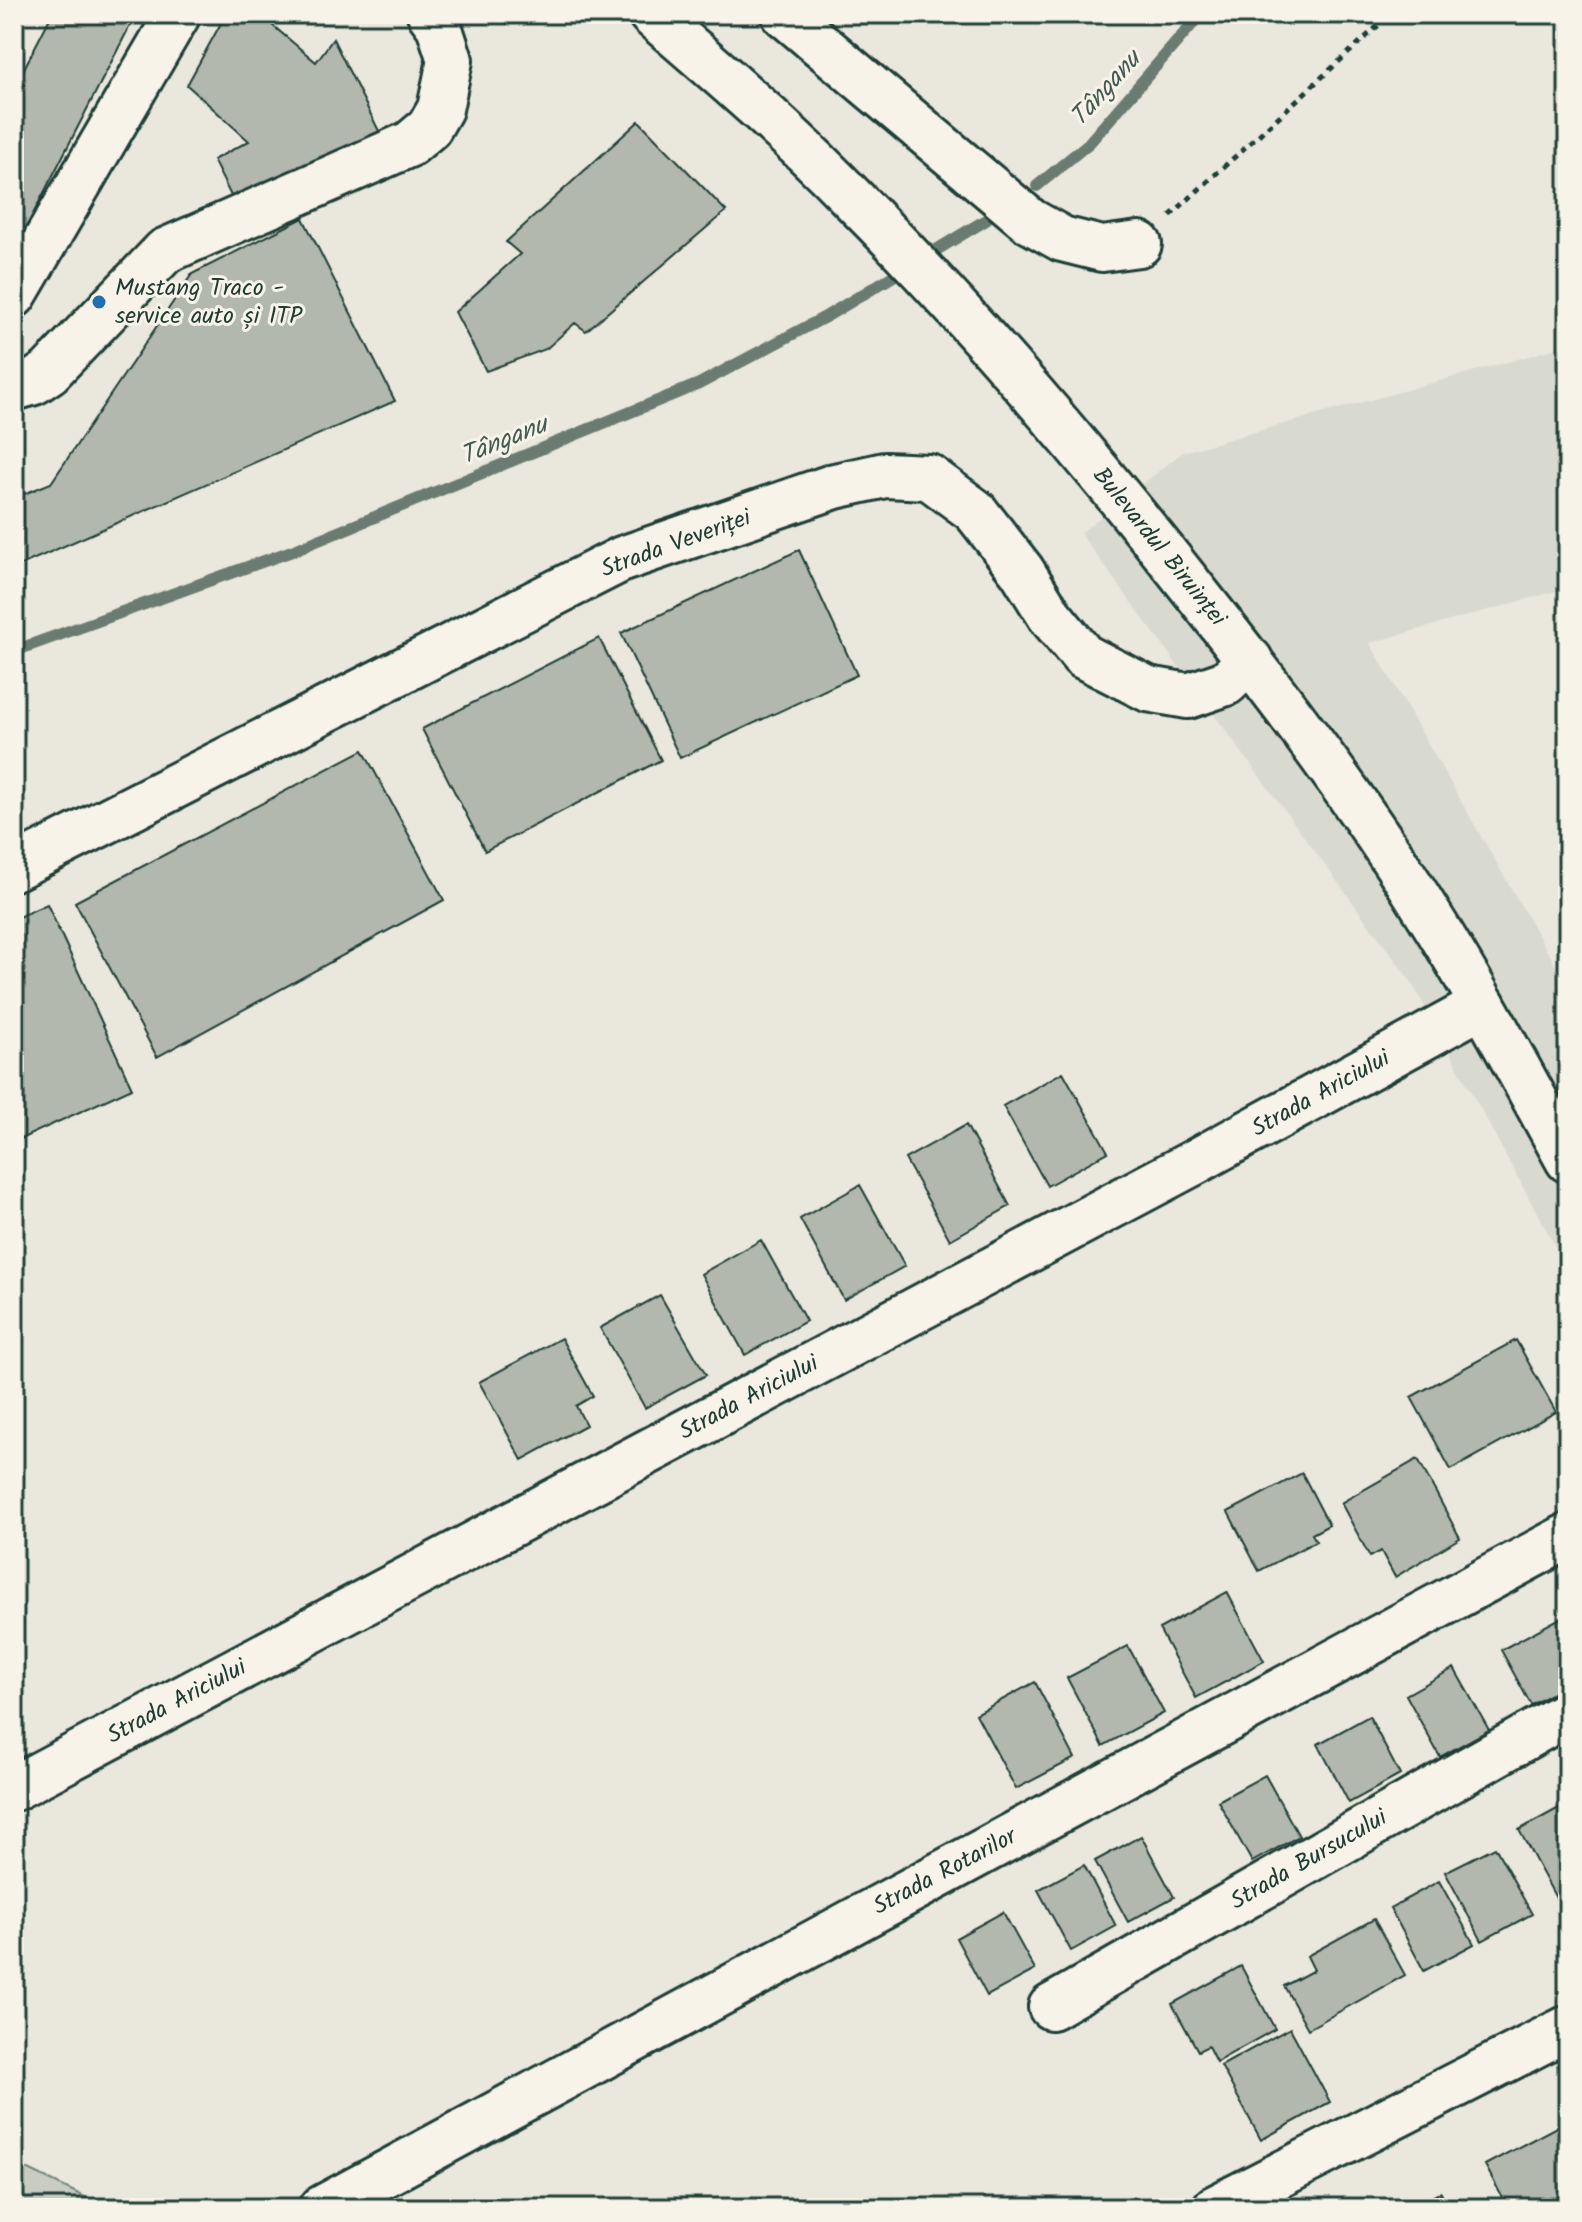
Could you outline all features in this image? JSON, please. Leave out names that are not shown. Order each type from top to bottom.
[{"type":"street","points":[[14,295],[178,14]]},
{"type":"street","points":[[14,388],[34,382],[49,372],[165,251],[410,144],[429,128],[440,109],[450,60],[439,26],[430,14]]},
{"type":"street","name":"Bulevardul Biruinței","points":[[651,14],[743,93],[848,193],[958,309],[1139,519],[1250,660],[1378,835],[1483,1005],[1568,1160]]},
{"type":"street","points":[[784,14],[1030,221],[1062,239],[1102,249],[1139,244]]},
{"type":"street","name":"Strada Veveriței","points":[[14,868],[622,559],[835,486],[885,475],[929,477],[975,511],[1022,571],[1050,616],[1083,656],[1148,689],[1188,696],[1226,683],[1250,660]]},
{"type":"street","name":"Strada Ariciului","points":[[14,1788],[1179,1171],[1483,1005]]},
{"type":"street","name":"Strada Rotarilor","points":[[322,2208],[1568,1536]]},
{"type":"street","name":"Strada Bursucului","points":[[1051,2007],[1568,1713]]},
{"type":"street","points":[[1215,2208],[1568,2028]]},
{"type":"path","points":[[1139,244],[1391,14]]},
{"type":"shaded area","points":[[1568,345],[1568,588],[1370,643],[1568,987],[1568,1270],[1412,983],[1080,533],[1183,452]]},
{"type":"shaded area","points":[[14,2163],[108,2208],[14,2208]]},
{"type":"building","points":[[52,14],[136,14],[14,251],[14,88]]},
{"type":"building","points":[[226,14],[259,14],[316,62],[333,39],[384,141],[237,208],[213,160],[249,141],[187,85]]},
{"type":"building","points":[[639,121],[726,211],[586,331],[575,323],[546,349],[486,371],[455,312],[520,254],[506,242]]},
{"type":"building","points":[[303,218],[395,401],[14,568],[14,498],[51,483],[192,274]]},
{"type":"building","points":[[799,550],[857,675],[680,758],[621,633]]},
{"type":"building","points":[[599,638],[661,760],[485,851],[422,729]]},
{"type":"building","points":[[363,750],[444,900],[157,1057],[75,902]]},
{"type":"building","points":[[47,904],[132,1088],[14,1142],[14,919]]},
{"type":"building","points":[[1063,1072],[1108,1152],[1047,1186],[1003,1106]]},
{"type":"building","points":[[966,1125],[1010,1206],[950,1240],[905,1159]]},
{"type":"building","points":[[860,1185],[905,1266],[844,1300],[800,1219]]},
{"type":"building","points":[[761,1240],[806,1321],[745,1355],[701,1274]]},
{"type":"building","points":[[660,1295],[706,1375],[645,1408],[600,1328]]},
{"type":"building","points":[[561,1338],[593,1396],[576,1406],[586,1425],[522,1460],[479,1382]]},
{"type":"building","points":[[1516,1340],[1556,1412],[1451,1470],[1411,1397]]},
{"type":"building","points":[[1418,1459],[1460,1538],[1395,1577],[1381,1551],[1370,1557],[1341,1503]]},
{"type":"building","points":[[1302,1473],[1329,1525],[1312,1534],[1316,1541],[1259,1571],[1228,1512]]},
{"type":"building","points":[[1227,1592],[1264,1661],[1196,1698],[1159,1629]]},
{"type":"building","points":[[1568,1614],[1568,1684],[1531,1705],[1501,1650]]},
{"type":"building","points":[[1128,1646],[1164,1713],[1103,1746],[1067,1678]]},
{"type":"building","points":[[1454,1668],[1489,1730],[1440,1757],[1406,1695]]},
{"type":"building","points":[[1035,1682],[1075,1758],[1016,1789],[976,1714]]},
{"type":"building","points":[[1369,1716],[1400,1775],[1349,1803],[1318,1744]]},
{"type":"building","points":[[1265,1775],[1299,1836],[1252,1862],[1218,1801]]},
{"type":"building","points":[[1568,1803],[1568,1894],[1557,1900],[1519,1830]]},
{"type":"building","points":[[1141,1836],[1174,1897],[1128,1922],[1095,1861]]},
{"type":"building","points":[[1495,1847],[1532,1914],[1482,1941],[1445,1872]]},
{"type":"building","points":[[1084,1865],[1116,1926],[1071,1951],[1038,1890]]},
{"type":"building","points":[[1439,1881],[1474,1944],[1424,1971],[1390,1908]]},
{"type":"building","points":[[1003,1912],[1035,1970],[987,1996],[956,1938]]},
{"type":"building","points":[[1374,1919],[1405,1975],[1308,2029],[1284,1986],[1314,1970],[1307,1956]]},
{"type":"building","points":[[1241,1966],[1275,2029],[1216,2062],[1208,2046],[1198,2051],[1172,2004]]},
{"type":"building","points":[[1290,2028],[1330,2102],[1261,2140],[1221,2066]]},
{"type":"building","points":[[1560,2125],[1568,2140],[1568,2208],[1508,2208],[1485,2165]]},
{"type":"building","points":[[1441,2192],[1449,2208],[1410,2208]]},
{"type":"waterway","name":"Tânganu","points":[[1037,186],[1089,143],[1201,14]]},
{"type":"waterway","name":"Tânganu","points":[[14,651],[292,551],[699,384],[827,316],[986,220]]},
{"type":"place","name":"Mustang Traco - service auto și ITP","points":[[99,302]]}]
